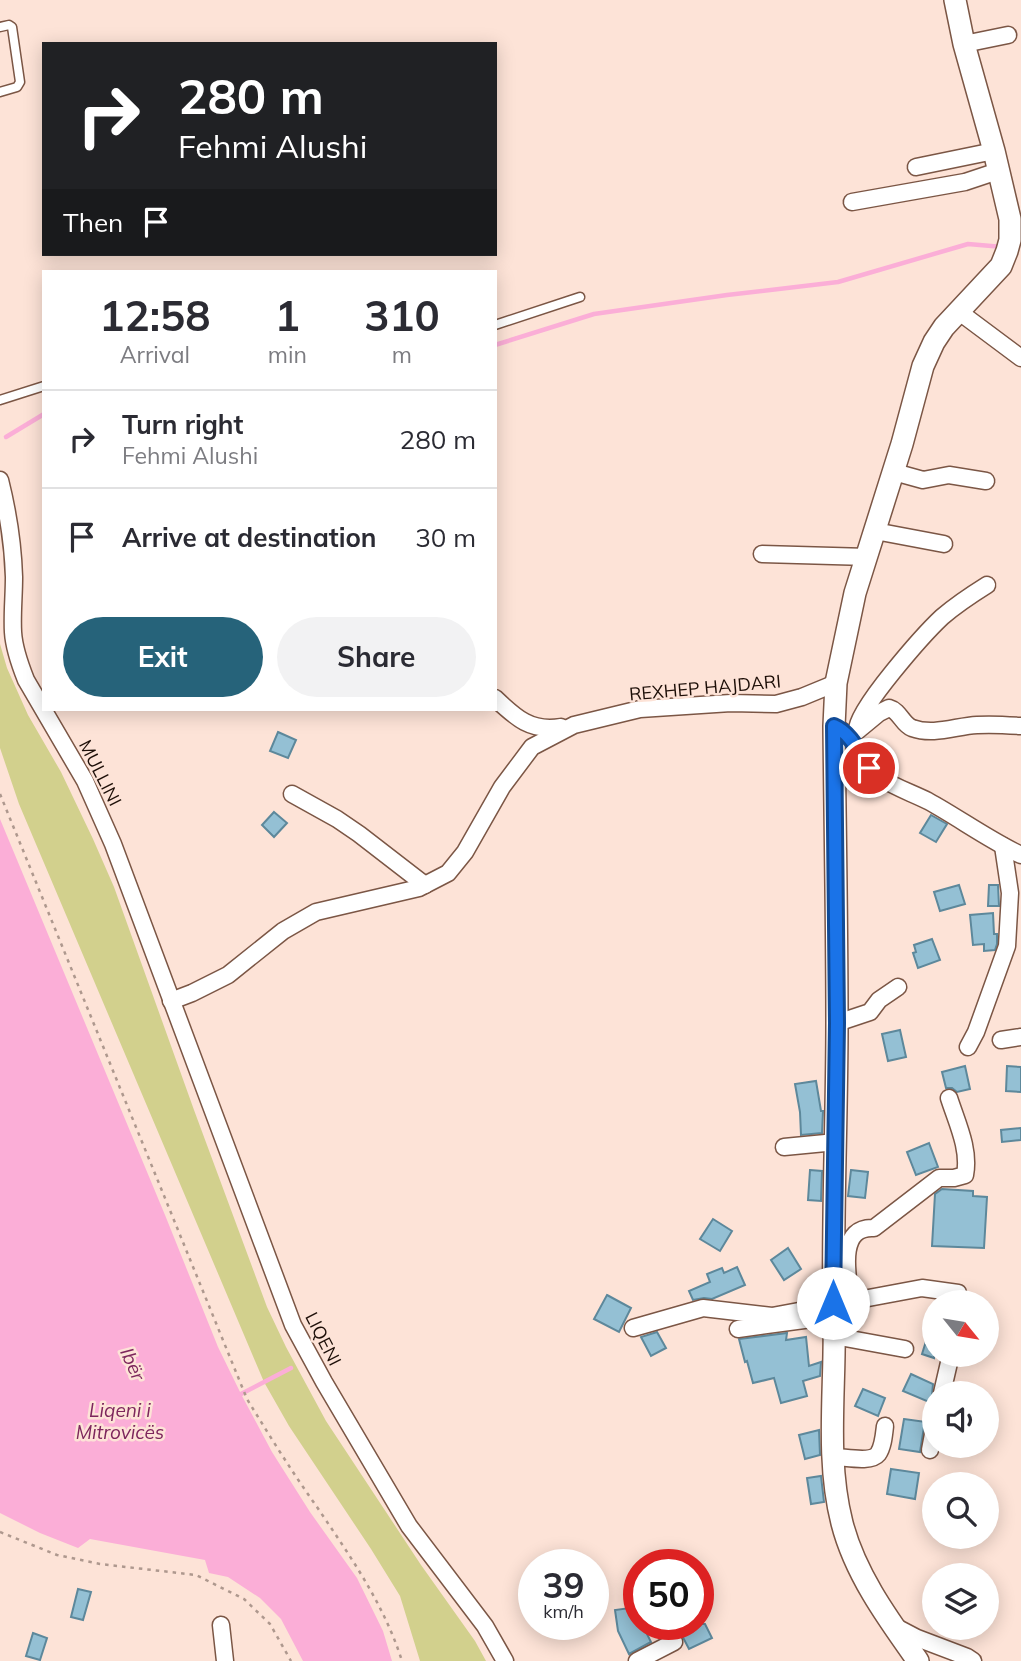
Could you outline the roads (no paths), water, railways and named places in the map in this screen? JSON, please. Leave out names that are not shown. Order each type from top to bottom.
[{"type":"main road","points":[[918,1661],[858,1567],[843,1525],[835,1488],[832,1381],[838,1314],[835,1142],[847,732],[836,683],[855,593],[894,471],[923,366],[934,342],[1001,267],[1012,232],[955,0]]},
{"type":"street","points":[[964,44],[1008,35]]},
{"type":"street","points":[[916,167],[996,161]]},
{"type":"street","points":[[852,202],[965,182],[996,161]]},
{"type":"street","points":[[958,312],[1021,358]]},
{"type":"street","points":[[894,471],[923,480],[949,475],[986,481]]},
{"type":"street","name":"MULLINI","points":[[0,480],[11,541],[14,578],[13,636],[26,680],[42,707]]},
{"type":"street","points":[[875,531],[944,544]]},
{"type":"street","points":[[762,554],[868,557]]},
{"type":"street","points":[[847,732],[857,725],[865,708],[916,644],[964,599],[987,585]]},
{"type":"street","name":"REXHEP HAJDARI","points":[[497,700],[531,726],[547,730],[640,709],[730,703],[776,704],[836,683]]},
{"type":"street","points":[[847,732],[889,708],[895,710],[909,727],[921,730],[945,731],[977,725],[1021,726]]},
{"type":"street","name":"MULLINI","points":[[44,711],[85,781],[113,844],[171,1001]]},
{"type":"street","name":"REXHEP HAJDARI","points":[[171,1001],[228,975],[283,931],[316,912],[394,895],[425,885],[448,873],[465,852],[502,787],[532,747],[574,725]]},
{"type":"street","points":[[847,732],[869,768],[879,777],[1021,855]]},
{"type":"street","points":[[292,794],[359,834],[425,885]]},
{"type":"street","points":[[968,1047],[1007,946],[1010,893],[1003,846]]},
{"type":"street","points":[[837,1023],[870,1012],[879,1000],[898,987]]},
{"type":"street","name":"LIQENI","points":[[171,1001],[293,1325],[409,1525],[485,1626],[505,1661]]},
{"type":"street","points":[[1000,1040],[1021,1037]]},
{"type":"street","points":[[838,1314],[846,1257],[855,1234],[864,1227],[874,1228],[939,1178],[965,1175],[963,1140],[948,1098]]},
{"type":"street","points":[[784,1147],[835,1142]]},
{"type":"street","points":[[738,1329],[838,1314],[922,1288],[936,1290]]},
{"type":"street","points":[[633,1328],[703,1308],[772,1316],[838,1314],[905,1349]]},
{"type":"street","points":[[834,1457],[871,1459],[877,1455],[885,1426]]},
{"type":"street","points":[[221,1625],[225,1661]]},
{"type":"street","points":[[893,1625],[917,1639],[973,1661]]},
{"type":"street","points":[[637,1661],[674,1642]]},
{"type":"lane","points":[[0,27],[12,27],[20,82],[17,87],[0,92]]},
{"type":"lane","points":[[497,324],[580,297]]},
{"type":"lane","points":[[0,400],[42,387]]},
{"type":"water","name":"Liqeni i Mitrovicës","points":[[0,819],[218,1347],[272,1452],[357,1578],[383,1631],[392,1661],[303,1661],[281,1619],[260,1598],[228,1577],[209,1573],[205,1560],[90,1539],[78,1548],[0,1513]]},
{"type":"waterway","points":[[497,344],[594,314],[838,282],[968,244],[1003,247]]},
{"type":"waterway","points":[[6,437],[42,415]]},
{"type":"waterway","points":[[241,1394],[291,1368]]},
{"type":"water label","name":"Ibër","points":[[133,1364]]}]
